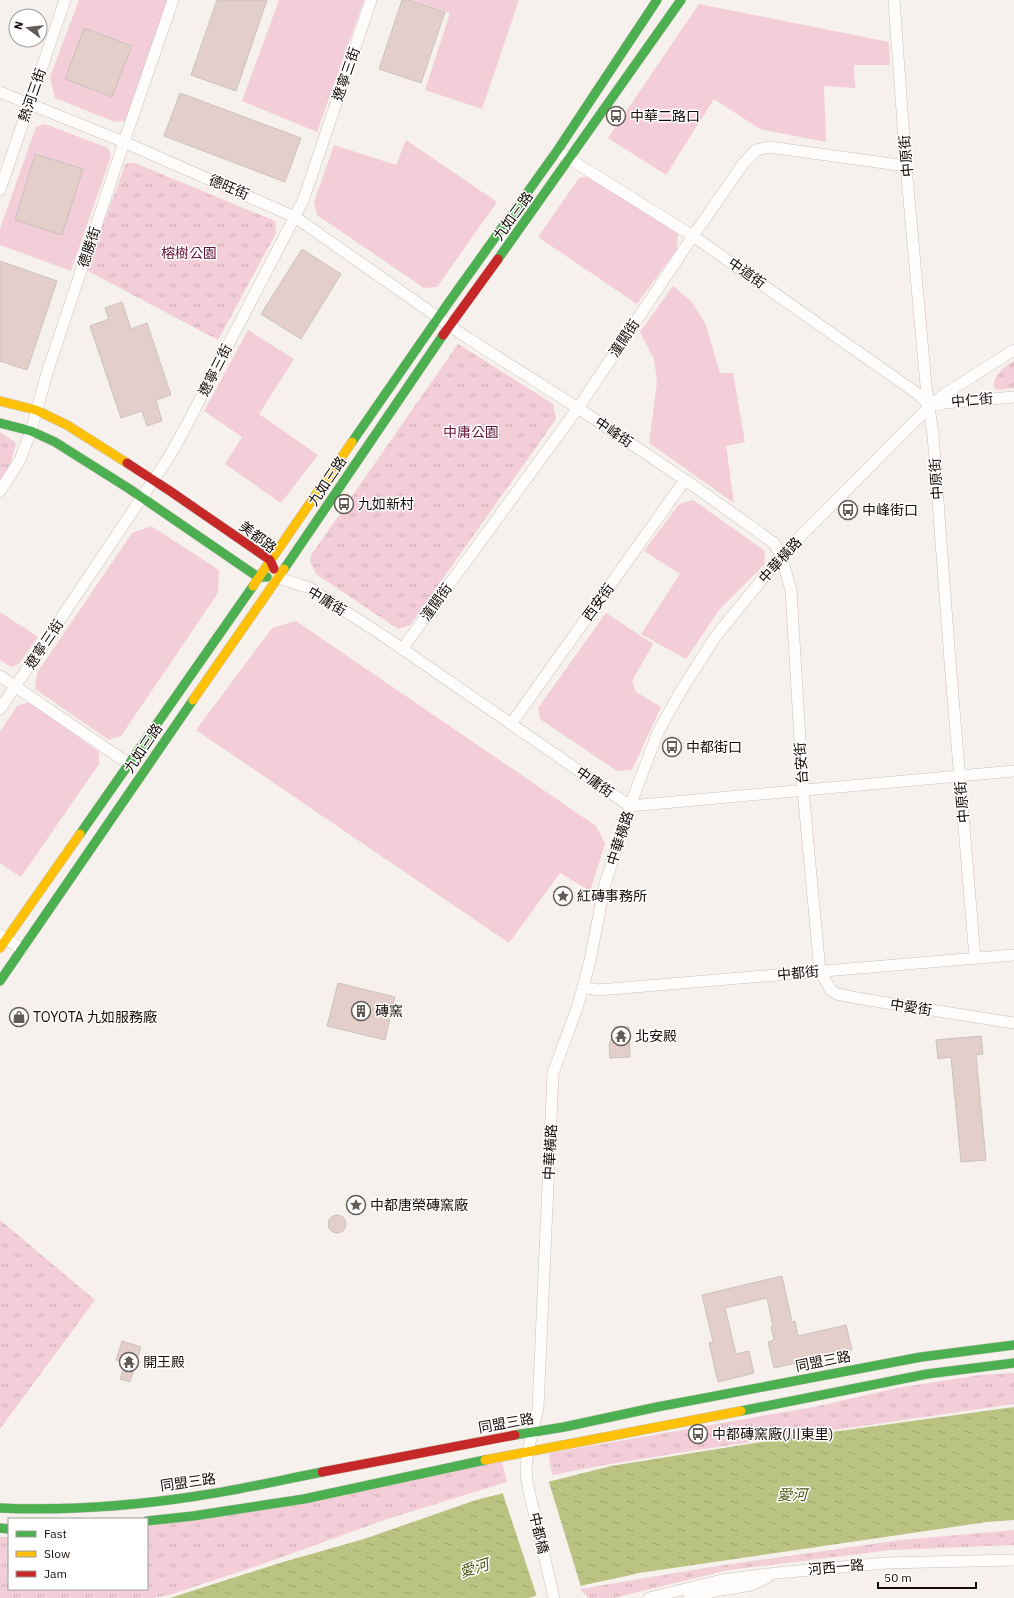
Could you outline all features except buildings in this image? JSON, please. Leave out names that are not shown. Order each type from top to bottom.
[{"type":"street","name":"熱河三街","points":[[0,190],[65,0]]},
{"type":"street","name":"德勝街","points":[[0,491],[20,460],[31,431],[36,410],[124,142],[173,0]]},
{"type":"street","name":"遼寧三街","points":[[0,709],[142,498],[169,457],[180,437],[295,217],[305,195],[371,0]]},
{"type":"street","name":"九如三路","points":[[2,941],[129,764],[438,318],[557,151],[657,0]]},
{"type":"street","name":"九如三路","points":[[0,981],[299,548],[432,351],[570,160],[681,0]]},
{"type":"street","name":"中原街","points":[[894,0],[906,166],[926,386],[930,406],[975,958]]},
{"type":"street","name":"德旺街","points":[[0,92],[124,142],[295,217],[438,318]]},
{"type":"street","name":"潼關街","points":[[402,649],[578,408],[693,236],[743,164],[756,150],[769,147],[906,166]]},
{"type":"street","name":"中道街","points":[[557,151],[693,236],[918,394],[930,406]]},
{"type":"street","name":"中峰街","points":[[438,318],[578,408],[685,480],[768,538],[774,543],[781,556]]},
{"type":"street","name":"中華橫路","points":[[526,1467],[528,1451],[538,1408],[553,1073],[577,1008],[583,987],[589,965],[605,884],[630,806],[658,732],[682,689],[716,636],[781,556],[930,406],[943,395],[1014,350]]},
{"type":"street","name":"中仁街","points":[[930,406],[944,402],[1014,396]]},
{"type":"street","name":"美都路","points":[[0,401],[36,410],[67,425],[270,560],[278,578]]},
{"type":"street","points":[[0,423],[31,431],[55,442],[142,498],[258,577],[278,578]]},
{"type":"street","name":"西安街","points":[[511,724],[685,480]]},
{"type":"street","name":"台安街","points":[[781,556],[790,590],[803,790],[820,971]]},
{"type":"street","name":"中庸街","points":[[278,578],[310,588],[402,649],[630,806]]},
{"type":"street","points":[[0,676],[129,764]]},
{"type":"street","points":[[630,806],[1014,771]]},
{"type":"street","points":[[2,941],[22,949]]},
{"type":"street","name":"中都街","points":[[583,987],[598,990],[1014,954]]},
{"type":"street","name":"中愛街","points":[[820,971],[831,990],[837,994],[1014,1023]]},
{"type":"street","name":"同盟三路","points":[[0,1508],[43,1510],[99,1507],[197,1496],[490,1439],[532,1433],[657,1407],[921,1357],[1014,1346]]},
{"type":"street","points":[[148,1521],[193,1516],[304,1499],[528,1451],[780,1404],[927,1374],[1014,1363]]},
{"type":"street","name":"中都橋","points":[[526,1467],[527,1482],[554,1598]]},
{"type":"street","name":"河西一路","points":[[649,1598],[722,1580],[777,1573],[886,1563],[1014,1560]]},
{"type":"street","name":"河西一路","points":[[689,1598],[716,1591],[751,1585],[777,1573]]},
{"type":"green space","points":[[79,0],[169,0],[126,121],[115,122],[55,98],[50,77]]},
{"type":"green space","points":[[279,0],[364,0],[317,132],[242,101]]},
{"type":"green space","points":[[412,0],[519,0],[482,109],[425,90],[450,13]]},
{"type":"green space","points":[[699,4],[889,42],[890,65],[854,65],[855,88],[824,86],[826,142],[760,129],[714,99],[666,175],[608,138]]},
{"type":"green space","points":[[45,124],[108,148],[111,156],[71,271],[0,245],[0,229],[36,127]]},
{"type":"green space","points":[[406,140],[497,202],[437,287],[424,288],[317,215],[314,202],[334,145],[396,165]]},
{"type":"green space","name":"榕樹公園","points":[[135,163],[275,221],[276,233],[218,340],[86,270],[125,164]]},
{"type":"green space","points":[[589,176],[678,234],[677,249],[637,304],[538,237],[579,178]]},
{"type":"green space","points":[[673,286],[692,302],[706,325],[720,373],[733,373],[745,442],[726,446],[734,503],[649,443],[657,382],[654,359],[640,332]]},
{"type":"green space","points":[[248,330],[294,359],[259,414],[318,455],[281,503],[225,464],[242,437],[204,411]]},
{"type":"green space","name":"中庸公園","points":[[458,344],[553,404],[556,419],[410,625],[398,629],[316,574],[310,561],[311,555]]},
{"type":"green space","points":[[1014,361],[1014,388],[997,390],[993,386],[998,374]]},
{"type":"green space","points":[[0,432],[16,443],[10,465],[0,481]]},
{"type":"green space","points":[[693,500],[765,551],[764,565],[719,610],[686,659],[641,634],[680,574],[644,551],[679,504]]},
{"type":"green space","points":[[151,526],[219,570],[218,593],[121,736],[109,740],[35,689],[37,673],[132,533]]},
{"type":"green space","points":[[0,612],[38,637],[19,664],[11,667],[0,660]]},
{"type":"green space","points":[[606,613],[653,644],[632,681],[636,692],[661,707],[632,770],[617,771],[540,719],[538,708]]},
{"type":"green space","points":[[296,621],[596,826],[605,844],[590,891],[560,873],[509,943],[196,730],[272,628]]},
{"type":"green space","points":[[29,702],[99,752],[99,764],[21,877],[0,863],[0,732],[17,706]]},
{"type":"green space","points":[[0,1220],[95,1300],[0,1429]]},
{"type":"green space","points":[[1014,1373],[1014,1404],[703,1449],[552,1475],[549,1457],[550,1453],[814,1407],[897,1388],[980,1375]]},
{"type":"green space","points":[[502,1462],[507,1482],[387,1519],[260,1565],[169,1595],[154,1598],[0,1598],[0,1537],[8,1537],[8,1590],[148,1590],[148,1527]]},
{"type":"green space","points":[[1014,1530],[1014,1545],[890,1550],[729,1570],[613,1598],[588,1598],[580,1589],[717,1566],[901,1540]]},
{"type":"water","name":"愛河","points":[[1014,1407],[1014,1520],[987,1522],[639,1573],[528,1598],[170,1598],[283,1562],[364,1539],[476,1500],[611,1466],[774,1440]]},
{"type":"pier","points":[[548,1479],[581,1587],[537,1597],[502,1491]]},
{"type":"traffic: fast","points":[[352,442],[449,302],[557,151],[657,0]]},
{"type":"traffic: fast","points":[[498,259],[681,0]]},
{"type":"traffic: fast","points":[[284,569],[443,335]]},
{"type":"traffic: fast","points":[[0,423],[31,431],[55,442],[128,488],[258,577],[267,577]]},
{"type":"traffic: fast","points":[[80,834],[253,586]]},
{"type":"traffic: fast","points":[[0,981],[193,700]]},
{"type":"traffic: fast","points":[[515,1435],[564,1427],[657,1407],[921,1357],[1014,1345]]},
{"type":"traffic: fast","points":[[741,1411],[927,1374],[1014,1363]]},
{"type":"traffic: fast","points":[[148,1521],[193,1516],[304,1499],[485,1460]]},
{"type":"traffic: fast","points":[[0,1508],[49,1509],[148,1503],[228,1491],[322,1472]]},
{"type":"traffic: fast","points":[[0,1528],[8,1529]]},
{"type":"traffic: slow","points":[[0,401],[36,410],[67,425],[127,463]]},
{"type":"traffic: slow","points":[[253,586],[352,442]]},
{"type":"traffic: slow","points":[[193,700],[284,569]]},
{"type":"traffic: slow","points":[[0,948],[80,834]]},
{"type":"traffic: slow","points":[[485,1460],[741,1411]]},
{"type":"traffic: jam","points":[[443,335],[498,259]]},
{"type":"traffic: jam","points":[[127,463],[270,560],[274,569]]},
{"type":"traffic: jam","points":[[322,1472],[515,1435]]},
{"type":"place","name":"中華二路口","points":[[616,116]]},
{"type":"place","name":"九如新村","points":[[344,504]]},
{"type":"place","name":"中峰街口","points":[[848,510]]},
{"type":"place","name":"中都街口","points":[[672,747]]},
{"type":"place","name":"紅磚事務所","points":[[563,896]]},
{"type":"place","name":"磚窯","points":[[361,1011]]},
{"type":"place","name":"TOYOTA 九如服務廠","points":[[19,1017]]},
{"type":"place","name":"北安殿","points":[[621,1036]]},
{"type":"place","name":"中都唐榮磚窯廠","points":[[356,1205]]},
{"type":"place","name":"開王殿","points":[[129,1362]]},
{"type":"place","name":"中都磚窯廠(川東里)","points":[[698,1434]]}]
